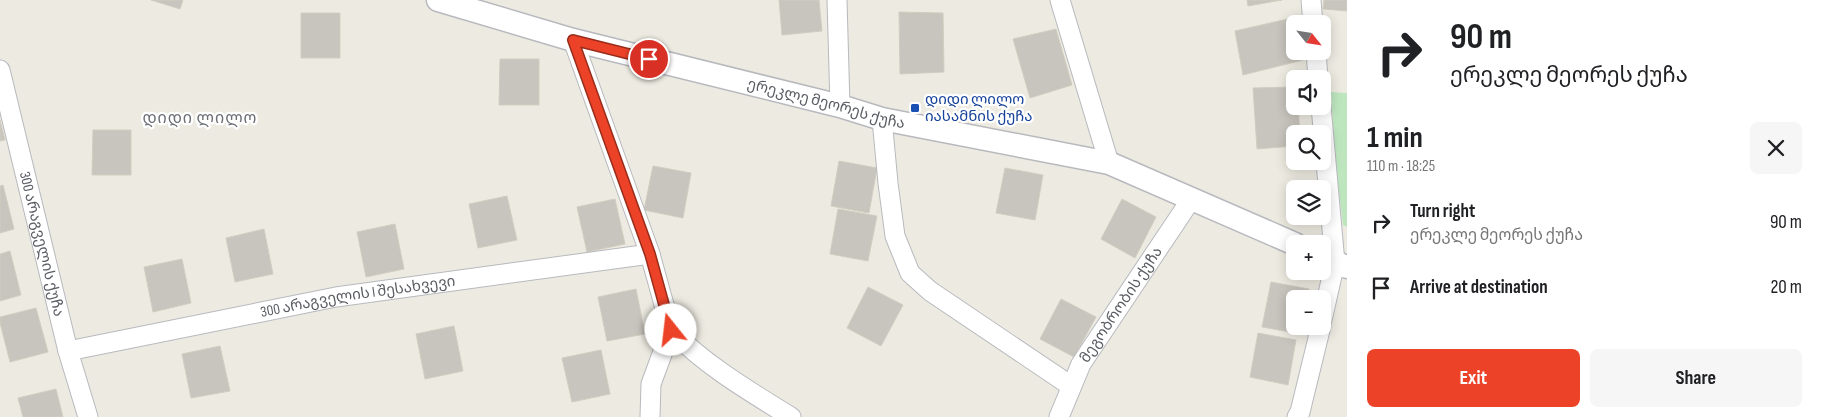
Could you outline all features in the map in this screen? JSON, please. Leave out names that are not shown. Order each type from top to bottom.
[{"type":"street","name":"ერეკლე მეორეს ქუჩა","points":[[438,0],[573,40],[840,106],[882,119],[1108,163],[1286,240]]},
{"type":"street","points":[[836,0],[840,106]]},
{"type":"street","points":[[1060,0],[1108,163]]},
{"type":"street","points":[[1311,0],[1312,15]]},
{"type":"street","points":[[573,40],[650,254],[671,330],[687,346],[724,374],[791,417]]},
{"type":"street","name":"300 არაგველის ქუჩა","points":[[0,70],[68,351],[88,417]]},
{"type":"street","points":[[1322,115],[1335,262],[1329,290]]},
{"type":"street","points":[[882,119],[895,236],[910,273],[930,291],[1071,386]]},
{"type":"street","name":"მეგობრობის ქუჩა","points":[[1059,417],[1081,364],[1192,198]]},
{"type":"street","name":"300 არაგველის I შესახვევი","points":[[68,351],[336,297],[650,254]]},
{"type":"street","points":[[650,417],[651,384],[671,330]]},
{"type":"street","points":[[1297,417],[1300,412],[1319,335]]},
{"type":"green space","points":[[1331,92],[1347,93],[1347,227],[1343,225],[1335,156]]},
{"type":"building","points":[[151,0],[183,0],[180,9]]},
{"type":"building","points":[[779,0],[819,0],[822,31],[782,35]]},
{"type":"building","points":[[1247,0],[1282,0],[1248,6]]},
{"type":"building","points":[[1324,0],[1347,0],[1347,11],[1323,9]]},
{"type":"building","points":[[899,12],[943,13],[944,72],[900,74]]},
{"type":"building","points":[[301,13],[340,13],[340,58],[301,58]]},
{"type":"building","points":[[1286,19],[1286,60],[1303,60],[1243,75],[1235,31]]},
{"type":"building","points":[[1056,29],[1072,85],[1030,98],[1013,39]]},
{"type":"building","points":[[500,59],[539,59],[539,105],[499,105]]},
{"type":"building","points":[[1286,87],[1286,115],[1299,115],[1299,125],[1286,125],[1286,147],[1257,149],[1253,88]]},
{"type":"building","points":[[0,120],[5,140],[0,141]]},
{"type":"building","points":[[93,130],[131,130],[131,175],[92,175]]},
{"type":"building","points":[[839,161],[877,168],[869,213],[831,206]]},
{"type":"building","points":[[653,166],[691,173],[683,218],[644,210]]},
{"type":"building","points":[[1005,168],[1043,175],[1035,220],[996,213]]},
{"type":"building","points":[[3,185],[14,229],[0,233],[0,186]]},
{"type":"building","points":[[507,196],[517,240],[478,248],[469,204]]},
{"type":"building","points":[[615,199],[625,244],[587,252],[577,207]]},
{"type":"building","points":[[1122,199],[1156,217],[1135,258],[1101,239]]},
{"type":"building","points":[[838,209],[877,216],[868,261],[830,254]]},
{"type":"building","points":[[395,224],[404,269],[366,277],[357,232]]},
{"type":"building","points":[[264,229],[273,274],[235,282],[226,238]]},
{"type":"building","points":[[10,251],[21,295],[0,301],[0,254]]},
{"type":"building","points":[[182,259],[191,303],[153,312],[144,267]]},
{"type":"building","points":[[1271,282],[1309,289],[1286,290],[1286,331],[1262,327]]},
{"type":"building","points":[[868,287],[903,305],[881,346],[847,328]]},
{"type":"building","points":[[636,289],[645,334],[607,341],[598,297]]},
{"type":"building","points":[[1061,299],[1096,317],[1074,357],[1040,339]]},
{"type":"building","points":[[36,308],[48,352],[10,362],[0,317]]},
{"type":"building","points":[[454,326],[463,371],[425,379],[416,334]]},
{"type":"building","points":[[1258,333],[1296,340],[1288,385],[1250,377]]},
{"type":"building","points":[[220,346],[230,391],[191,398],[182,354]]},
{"type":"building","points":[[601,350],[610,394],[572,402],[562,358]]},
{"type":"building","points":[[56,389],[63,417],[23,417],[18,398]]},
{"type":"place","name":"დიდი ლილო იასამნის ქუჩა","points":[[915,108]]},
{"type":"district","name":"დიდი ლილო","points":[[200,117]]},
{"type":"route","points":[[649,59],[573,40],[650,254],[671,330]]}]
